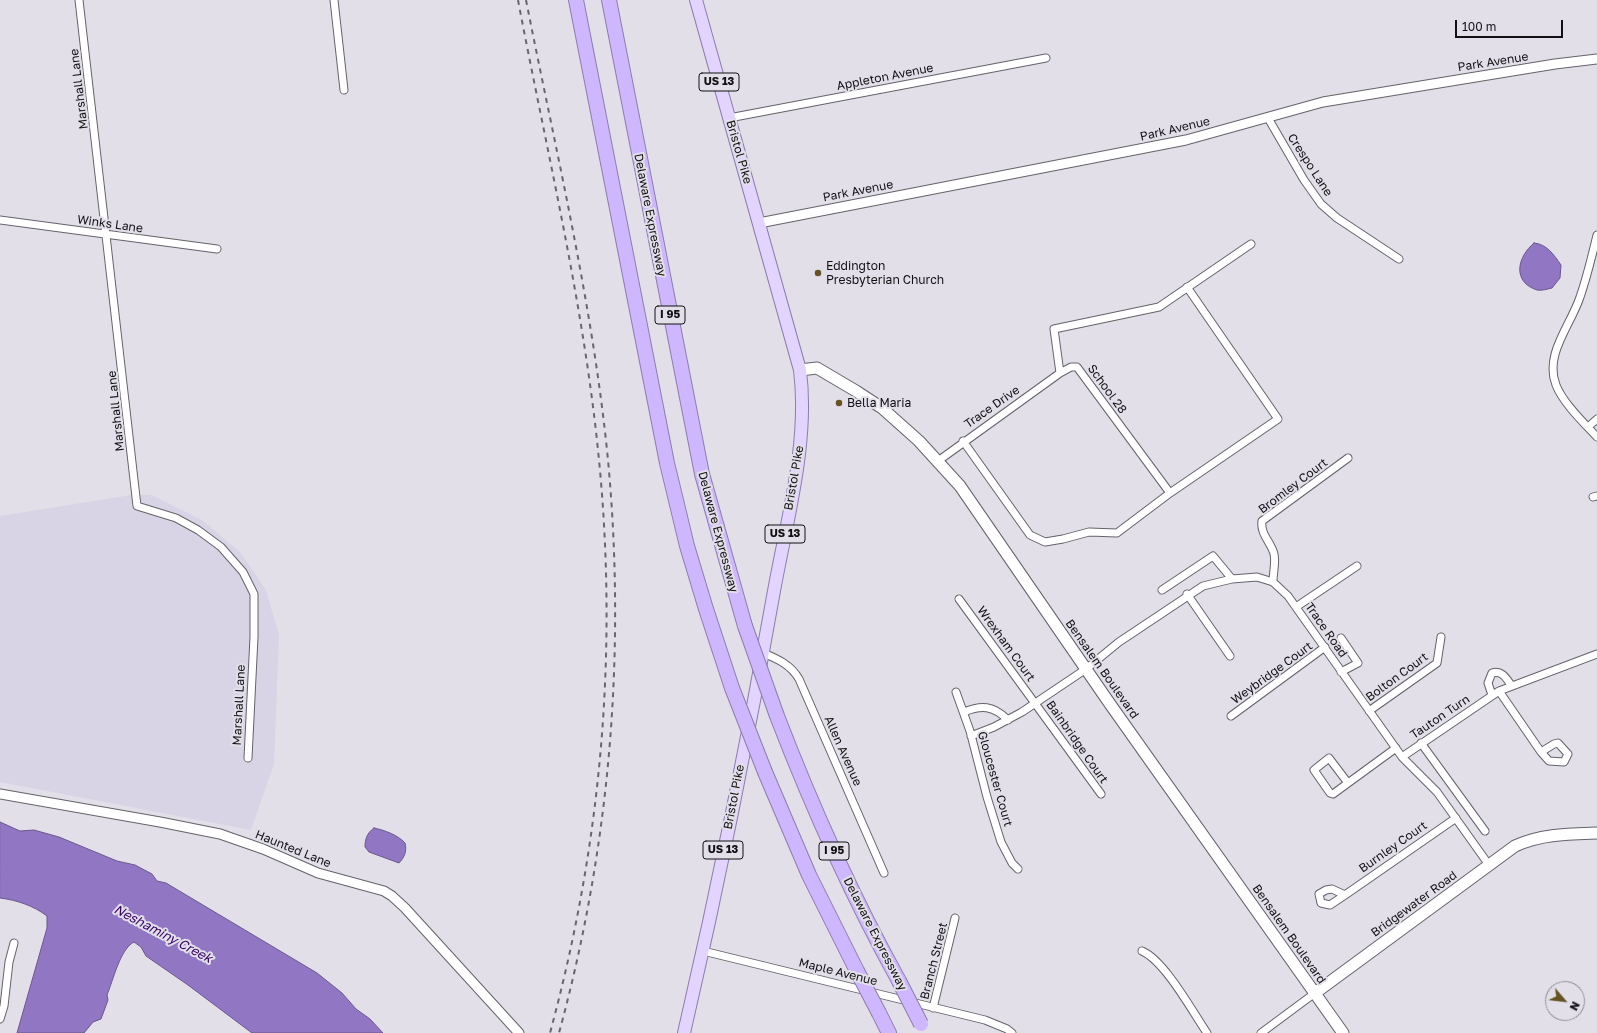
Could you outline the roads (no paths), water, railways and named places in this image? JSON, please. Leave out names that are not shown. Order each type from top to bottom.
[{"type":"highway","name":"I 95","points":[[576,0],[667,463],[687,546],[706,610],[732,688],[803,862],[889,1033]]},
{"type":"highway","name":"Delaware Expressway","points":[[609,0],[702,474],[720,546],[745,626],[797,767],[839,863],[923,1028]]},
{"type":"main road","name":"Bristol Pike","points":[[684,1033],[703,951],[763,653],[801,438],[803,404],[800,370],[696,0]]},
{"type":"main road","name":"Bensalem Boulevard","points":[[800,370],[817,368],[856,391],[903,426],[938,461],[969,498],[1086,668],[1343,1033]]},
{"type":"main road","name":"Bridgewater Road","points":[[1315,993],[1489,865],[1524,842],[1556,835],[1597,833]]},
{"type":"street","name":"Marshall Lane","points":[[79,0],[137,506],[176,518],[198,530],[221,547],[243,572],[254,594],[254,637],[248,758]]},
{"type":"street","points":[[334,0],[344,90]]},
{"type":"street","name":"Appleton Avenue","points":[[729,118],[1046,58]]},
{"type":"street","name":"Park Avenue","points":[[759,223],[1186,140],[1323,102],[1549,65],[1597,59]]},
{"type":"street","name":"Crespo Lane","points":[[1268,118],[1304,180],[1321,204],[1337,218],[1400,259]]},
{"type":"street","name":"Winks Lane","points":[[0,220],[217,249]]},
{"type":"street","points":[[1597,235],[1574,314],[1558,344],[1552,366],[1556,384],[1560,393],[1597,437]]},
{"type":"street","points":[[1060,373],[1054,329],[1159,307],[1251,244]]},
{"type":"street","points":[[964,441],[1030,535],[1045,542],[1063,540],[1089,532],[1117,534],[1170,493],[1278,419],[1187,287]]},
{"type":"street","name":"School 28","points":[[1060,373],[1071,367],[1077,367],[1170,493]]},
{"type":"street","name":"Trace Drive","points":[[938,461],[1060,373]]},
{"type":"street","points":[[1588,427],[1597,419]]},
{"type":"street","name":"Bromley Court","points":[[1273,582],[1275,557],[1262,532],[1262,522],[1348,458]]},
{"type":"street","points":[[1162,590],[1213,556],[1232,579]]},
{"type":"street","points":[[1296,607],[1357,566]]},
{"type":"street","name":"Trace Road","points":[[971,736],[1008,720],[1036,702],[1086,668],[1118,642],[1187,594],[1202,586],[1232,579],[1257,577],[1273,582],[1288,596],[1326,647],[1341,672],[1402,757],[1437,792],[1489,865]]},
{"type":"street","points":[[1187,594],[1230,656]]},
{"type":"street","name":"Wrexham Court","points":[[959,599],[1036,702]]},
{"type":"street","name":"Bolton Court","points":[[1369,711],[1437,663],[1441,637]]},
{"type":"street","points":[[1341,638],[1358,663],[1341,672]]},
{"type":"street","name":"Weybridge Court","points":[[1231,716],[1326,647]]},
{"type":"street","name":"Allen Avenue","points":[[763,653],[794,671],[799,679],[884,873]]},
{"type":"street","name":"Tauton Turn","points":[[1402,757],[1499,691],[1511,685],[1597,654]]},
{"type":"street","points":[[1492,695],[1488,683],[1492,673],[1501,673],[1511,685]]},
{"type":"street","points":[[1499,691],[1541,752]]},
{"type":"street","name":"Gloucester Court","points":[[956,692],[964,712],[1001,842],[1012,863],[1018,869]]},
{"type":"street","name":"Bainbridge Court","points":[[1036,702],[1101,794]]},
{"type":"street","points":[[964,712],[978,706],[985,707],[999,713],[1008,720]]},
{"type":"street","points":[[1421,743],[1485,831]]},
{"type":"street","points":[[1348,783],[1329,758],[1314,770],[1331,794],[1348,783],[1396,748]]},
{"type":"street","name":"Haunted Lane","points":[[0,794],[220,834],[263,849],[318,873],[384,891],[405,908],[519,1033]]},
{"type":"street","name":"Burnley Court","points":[[1345,895],[1456,818]]},
{"type":"street","name":"Branch Street","points":[[934,1008],[956,918]]},
{"type":"street","points":[[0,1019],[4,1006],[9,962],[14,944]]},
{"type":"street","name":"Maple Avenue","points":[[703,951],[986,1020],[1012,1033]]},
{"type":"street","points":[[1142,951],[1153,957],[1162,967],[1207,1033]]},
{"type":"street","name":"Bridgewater Road","points":[[1261,1033],[1315,993]]},
{"type":"water","points":[[1534,243],[1543,245],[1553,254],[1561,265],[1560,278],[1552,288],[1537,290],[1529,286],[1521,275],[1521,262],[1528,249]]},
{"type":"water","name":"Neshaminy Creek","points":[[0,822],[20,831],[34,830],[59,837],[117,861],[135,865],[152,874],[157,881],[166,883],[317,973],[342,993],[356,1009],[370,1019],[383,1033],[252,1033],[188,985],[146,956],[141,947],[134,942],[129,946],[121,958],[107,995],[108,1000],[101,1019],[93,1022],[84,1033],[17,1033],[47,928],[47,916],[37,909],[25,904],[0,898]]},
{"type":"water","points":[[374,828],[391,833],[405,843],[405,853],[399,863],[369,852],[365,847],[367,836]]},
{"type":"railway","points":[[518,0],[564,229],[584,344],[599,460],[607,605],[601,749],[593,820],[582,892],[568,962],[550,1033]]},
{"type":"railway","points":[[526,0],[573,229],[593,345],[608,460],[613,532],[615,605],[614,677],[602,820],[591,892],[559,1033]]},
{"type":"place","name":"Eddington Presbyterian Church","points":[[818,273]]},
{"type":"place","name":"Bella Maria","points":[[839,403]]}]
